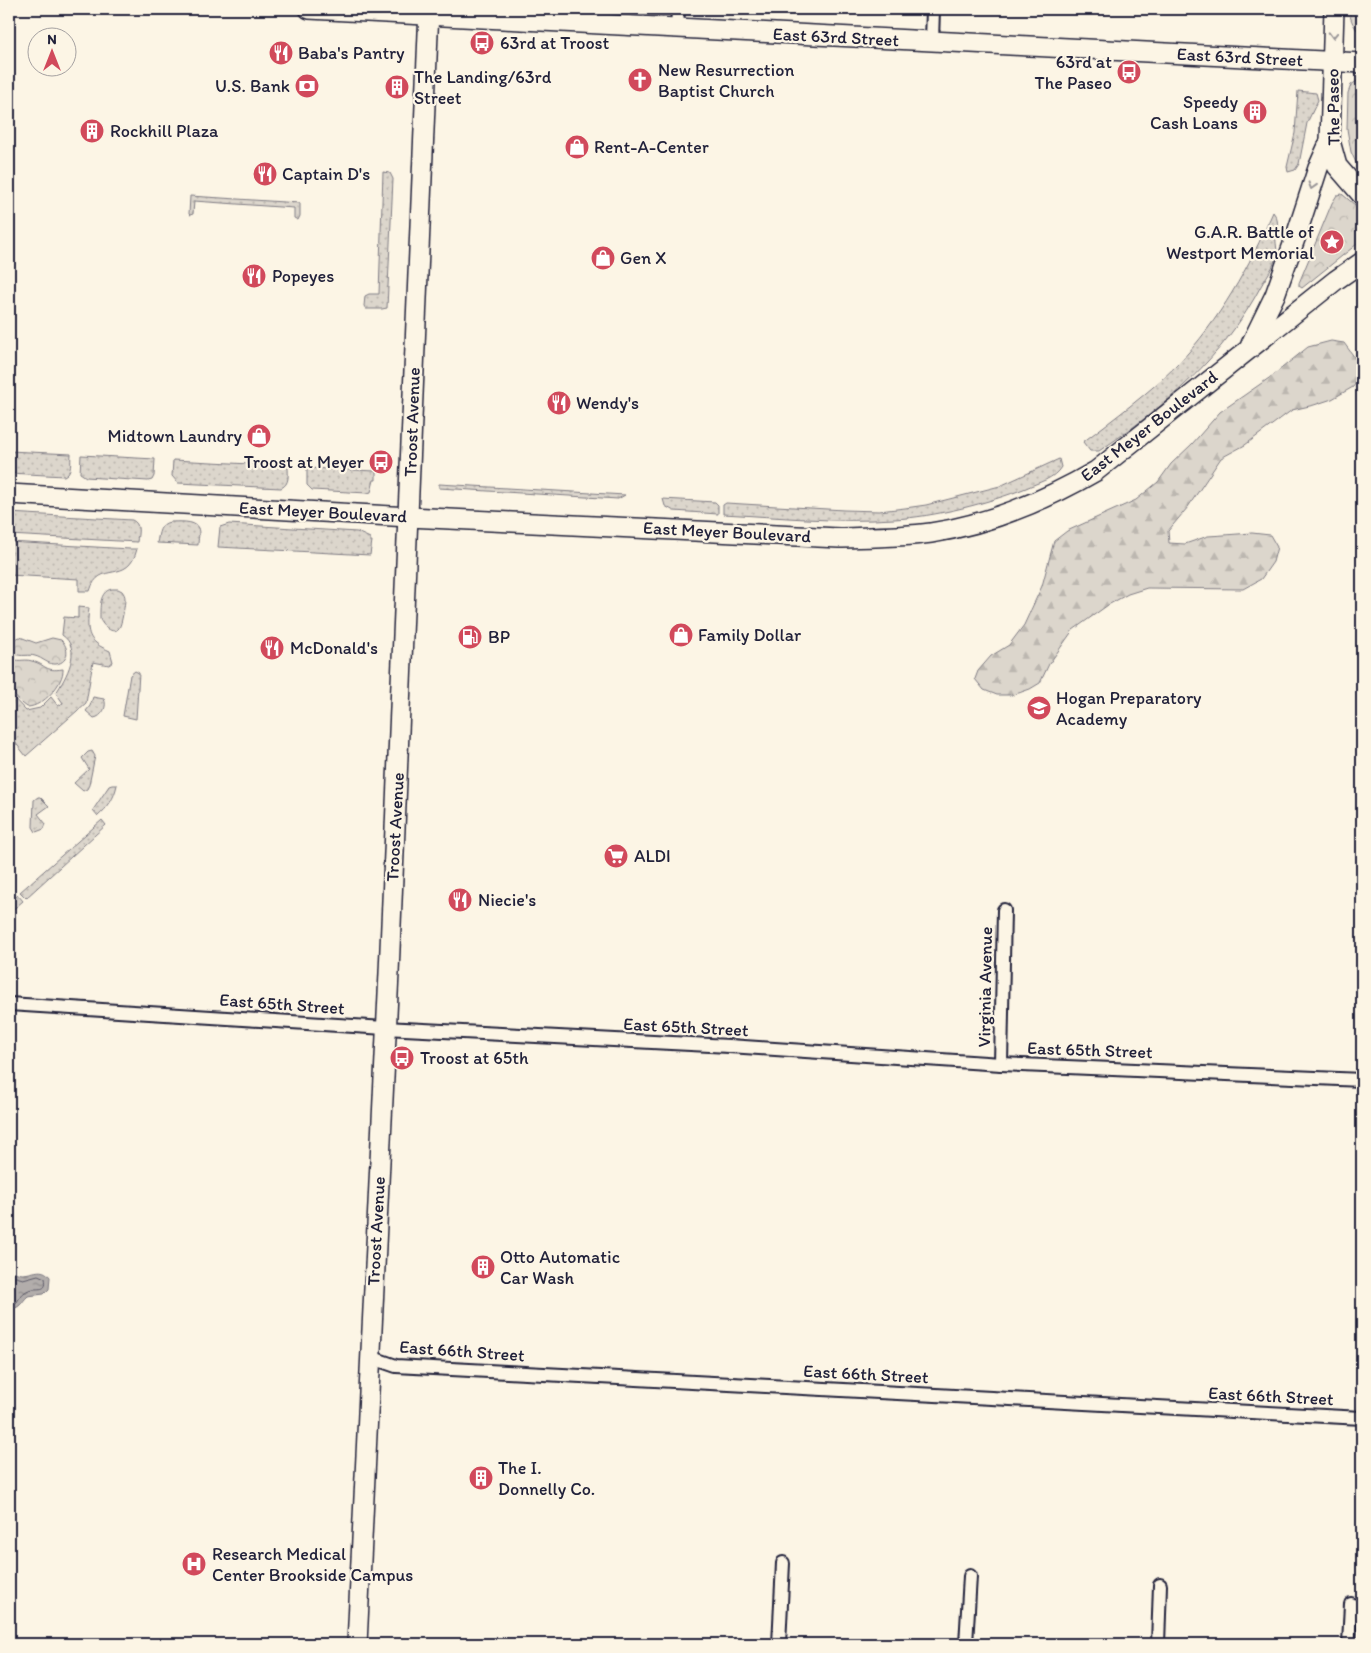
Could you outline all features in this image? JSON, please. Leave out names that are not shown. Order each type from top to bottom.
[{"type":"main road","name":"East 63rd Street","points":[[309,9],[429,12],[677,29],[1362,63]]},
{"type":"main road","name":"The Paseo","points":[[1334,9],[1330,141],[1337,166],[1362,195]]},
{"type":"main road","name":"Troost Avenue","points":[[357,1644],[390,954],[429,12]]},
{"type":"main road","points":[[1250,348],[1275,295],[1318,168],[1330,141]]},
{"type":"main road","name":"East Meyer Boulevard","points":[[9,494],[409,517],[839,538],[931,533],[978,523],[1029,504],[1096,471],[1336,280],[1362,262]]},
{"type":"street","points":[[677,29],[678,9]]},
{"type":"street","points":[[932,41],[933,9]]},
{"type":"street","name":"Virginia Avenue","points":[[1002,1064],[1004,910]]},
{"type":"street","name":"East 65th Street","points":[[9,1004],[385,1028],[729,1046],[1002,1064],[1362,1080]]},
{"type":"street","name":"East 66th Street","points":[[370,1357],[396,1366],[1362,1418]]},
{"type":"street","points":[[779,1644],[783,1563]]},
{"type":"street","points":[[966,1644],[970,1576]]},
{"type":"street","points":[[1158,1644],[1160,1585]]},
{"type":"street","points":[[1349,1644],[1351,1604]]},
{"type":"green space","points":[[1349,9],[1362,9],[1362,35],[1350,17]]},
{"type":"green space","points":[[1357,81],[1362,81],[1362,175],[1351,152],[1347,129],[1348,93],[1351,85]]},
{"type":"green space","points":[[1298,91],[1316,93],[1318,100],[1307,123],[1299,164],[1295,170],[1288,172],[1287,167],[1295,133]]},
{"type":"green space","points":[[383,172],[390,173],[393,179],[387,308],[366,309],[364,306],[365,296],[379,294]]},
{"type":"green space","points":[[1342,194],[1362,211],[1362,240],[1302,288],[1299,286],[1299,283],[1332,203],[1337,195]]},
{"type":"green space","points":[[190,196],[300,203],[300,216],[298,220],[294,218],[294,208],[194,201],[193,214],[190,215]]},
{"type":"green space","points":[[1273,212],[1278,224],[1277,253],[1274,263],[1246,312],[1229,336],[1211,358],[1170,398],[1099,451],[1090,451],[1083,442],[1167,375],[1207,329],[1243,273]]},
{"type":"green space","points":[[1331,341],[1344,343],[1358,362],[1360,377],[1353,387],[1332,399],[1292,410],[1245,445],[1221,458],[1188,507],[1168,531],[1169,543],[1185,544],[1208,536],[1252,533],[1270,535],[1277,547],[1273,562],[1261,579],[1243,589],[1147,588],[1128,594],[1108,605],[1073,630],[1049,664],[1040,683],[1013,695],[997,695],[984,690],[975,679],[978,671],[991,656],[1009,645],[1024,625],[1042,586],[1054,541],[1067,531],[1136,500],[1158,482],[1171,464],[1192,444],[1220,412],[1272,376],[1308,347]]},
{"type":"green space","points":[[9,451],[71,454],[70,469],[64,476],[9,473]]},
{"type":"green space","points":[[81,455],[155,459],[154,476],[152,480],[148,481],[86,477],[80,473]]},
{"type":"green space","points":[[1059,459],[1061,467],[1050,477],[1011,494],[979,504],[910,518],[851,520],[723,514],[723,505],[726,503],[879,511],[926,505],[1000,486]]},
{"type":"green space","points":[[173,460],[288,466],[288,479],[281,488],[178,483],[172,476]]},
{"type":"green space","points":[[307,468],[376,471],[376,480],[374,480],[371,492],[367,493],[312,490],[307,485]]},
{"type":"green space","points":[[439,484],[625,495],[618,499],[439,488]]},
{"type":"green space","points":[[663,499],[715,502],[718,505],[718,514],[674,511],[665,506]]},
{"type":"green space","points":[[9,513],[132,520],[138,526],[137,542],[9,535]]},
{"type":"green space","points":[[170,522],[186,522],[196,525],[199,532],[198,545],[157,543],[162,527]]},
{"type":"green space","points":[[229,524],[357,532],[370,538],[370,541],[372,541],[370,555],[218,547],[220,527]]},
{"type":"green space","points":[[9,542],[137,549],[133,560],[127,567],[100,576],[94,582],[90,591],[79,591],[79,579],[9,575]]},
{"type":"green space","points":[[112,589],[122,591],[125,598],[120,626],[114,631],[105,627],[100,619],[102,596]]},
{"type":"green space","points":[[78,607],[89,608],[88,627],[90,636],[101,647],[110,651],[113,662],[109,665],[93,662],[86,703],[26,756],[14,741],[9,741],[9,693],[26,711],[40,708],[51,697],[58,706],[63,703],[56,693],[68,671],[72,655],[68,641],[62,635],[64,617],[78,618]]},
{"type":"green space","points":[[20,637],[36,643],[52,638],[61,640],[66,646],[66,657],[61,663],[53,664],[35,656],[15,654],[10,645],[14,639]]},
{"type":"green space","points":[[9,656],[15,660],[29,660],[49,669],[63,669],[60,681],[46,699],[27,707],[15,696],[10,685]]},
{"type":"green space","points":[[135,671],[139,673],[136,719],[123,716],[130,675]]},
{"type":"green space","points":[[93,697],[104,699],[105,702],[105,708],[102,713],[94,718],[86,711]]},
{"type":"green space","points":[[92,751],[95,756],[89,785],[83,791],[74,783],[89,769],[82,758]]},
{"type":"green space","points":[[117,785],[112,799],[98,816],[93,810],[109,786]]},
{"type":"green space","points":[[38,797],[49,806],[38,814],[46,824],[44,829],[36,832],[33,827],[34,800]]},
{"type":"green space","points":[[102,820],[106,825],[26,898],[20,892]]},
{"type":"green space","points":[[18,895],[23,901],[9,913],[9,903]]},
{"type":"water","points":[[9,1270],[22,1274],[37,1271],[44,1272],[50,1277],[49,1289],[44,1294],[28,1296],[16,1308],[9,1308]]},
{"type":"place","name":"63rd at Troost","points":[[482,43]]},
{"type":"place","name":"Baba's Pantry","points":[[281,53]]},
{"type":"place","name":"63rd at The Paseo","points":[[1129,72]]},
{"type":"place","name":"New Resurrection Baptist Church","points":[[640,80]]},
{"type":"place","name":"U.S. Bank","points":[[307,86]]},
{"type":"place","name":"The Landing/63rd Street","points":[[397,87]]},
{"type":"place","name":"Speedy Cash Loans","points":[[1255,112]]},
{"type":"place","name":"Rockhill Plaza","points":[[92,131]]},
{"type":"place","name":"Rent-A-Center","points":[[577,147]]},
{"type":"place","name":"Captain D's","points":[[265,174]]},
{"type":"place","name":"G.A.R. Battle of Westport Memorial","points":[[1332,242]]},
{"type":"place","name":"Gen X","points":[[603,258]]},
{"type":"place","name":"Popeyes","points":[[254,276]]},
{"type":"place","name":"Wendy's","points":[[559,403]]},
{"type":"place","name":"Midtown Laundry","points":[[259,436]]},
{"type":"place","name":"Troost at Meyer","points":[[381,462]]},
{"type":"place","name":"Family Dollar","points":[[681,635]]},
{"type":"place","name":"BP","points":[[470,637]]},
{"type":"place","name":"McDonald's","points":[[272,648]]},
{"type":"place","name":"Hogan Preparatory Academy","points":[[1039,708]]},
{"type":"place","name":"ALDI","points":[[616,856]]},
{"type":"place","name":"Niecie's","points":[[460,900]]},
{"type":"place","name":"Troost at 65th","points":[[402,1058]]},
{"type":"place","name":"Otto Automatic Car Wash","points":[[483,1267]]},
{"type":"place","name":"The I. Donnelly Co.","points":[[481,1478]]},
{"type":"place","name":"Research Medical Center Brookside Campus","points":[[194,1564]]}]
